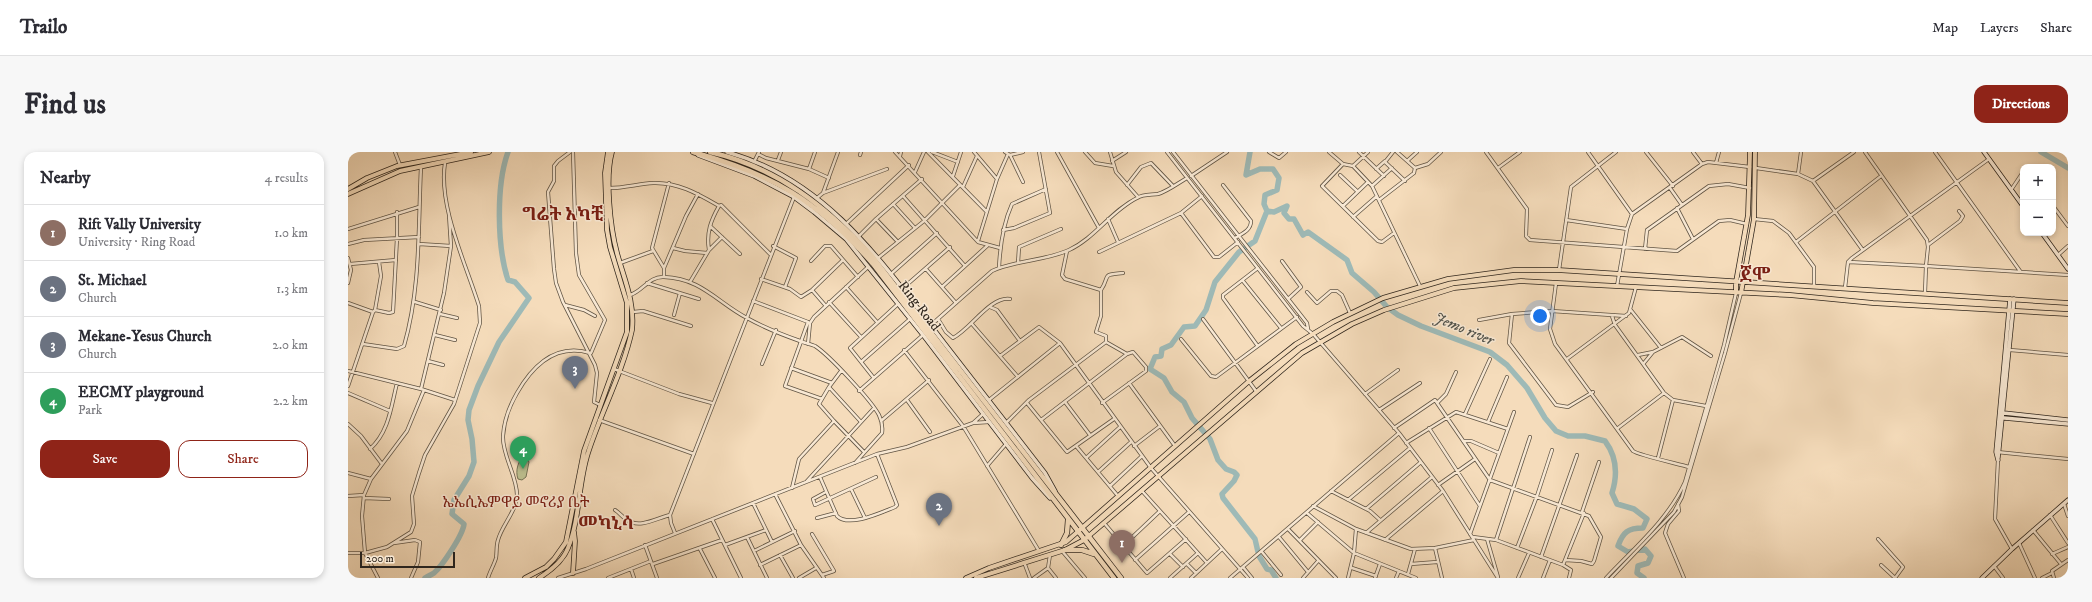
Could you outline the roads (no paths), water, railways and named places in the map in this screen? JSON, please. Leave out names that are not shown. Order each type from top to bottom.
[{"type":"highway","name":"Ring Road","points":[[694,152],[737,165],[778,183],[816,208],[846,234],[873,264],[1084,540]]},
{"type":"highway","name":"Ring Road","points":[[710,152],[748,164],[772,175],[819,204],[848,230],[875,261],[1089,535]]},
{"type":"highway","points":[[1068,518],[1067,533],[1062,548],[1082,550],[1097,556]]},
{"type":"highway","points":[[1089,535],[1120,576]]},
{"type":"highway","points":[[1084,540],[1114,578]]},
{"type":"main road","points":[[348,189],[367,178],[399,165],[471,152]]},
{"type":"main road","points":[[348,194],[400,171],[445,163],[489,152]]},
{"type":"main road","points":[[539,578],[554,567],[564,556],[573,530],[582,475],[626,338],[628,313],[625,295],[610,247],[608,230],[605,170],[608,152]]},
{"type":"main road","points":[[525,578],[546,567],[554,559],[566,542],[582,454],[600,405],[631,338],[633,312],[630,295],[612,231],[610,188],[612,152]]},
{"type":"main road","points":[[1738,293],[1736,282],[1747,224],[1751,167],[1750,152]]},
{"type":"main road","points":[[1738,293],[1744,283],[1754,219],[1756,168],[1755,152]]},
{"type":"main road","points":[[399,165],[400,171]]},
{"type":"main road","points":[[966,578],[1040,551],[1062,548],[1195,428],[1248,382],[1296,344],[1350,313],[1383,298],[1420,286],[1452,278],[1514,270],[1558,270],[1723,282],[1814,286],[2068,303]]},
{"type":"main road","points":[[1723,282],[1731,279],[1738,271]]},
{"type":"main road","points":[[1745,275],[1755,283]]},
{"type":"main road","points":[[1452,278],[1454,288]]},
{"type":"main road","points":[[976,578],[1024,561],[1050,554],[1084,540],[1142,491],[1210,430],[1302,353],[1352,324],[1384,310],[1399,304],[1454,288],[1521,281],[2068,314]]},
{"type":"main road","points":[[573,530],[575,541],[574,573]]},
{"type":"street","points":[[395,152],[399,165]]},
{"type":"street","points":[[443,158],[444,152]]},
{"type":"street","points":[[572,152],[558,161],[554,166],[554,181],[548,192],[556,283],[565,305],[590,353],[597,373],[594,402],[600,405]]},
{"type":"street","points":[[572,152],[576,253],[579,275],[605,320],[590,353]]},
{"type":"street","points":[[694,152],[702,158],[754,176],[794,197],[846,239],[923,335],[1032,478],[1055,502]]},
{"type":"street","points":[[727,152],[754,162],[782,176],[818,198],[847,223],[878,258],[931,325],[1045,473],[1056,493]]},
{"type":"street","points":[[778,160],[781,152]]},
{"type":"street","points":[[809,169],[815,152]]},
{"type":"street","points":[[818,198],[823,193],[838,152]]},
{"type":"street","points":[[895,152],[922,179],[978,242],[987,246],[1000,248]]},
{"type":"street","points":[[900,156],[901,152]]},
{"type":"street","points":[[915,172],[924,152]]},
{"type":"street","points":[[928,152],[986,212]]},
{"type":"street","points":[[932,152],[958,162]]},
{"type":"street","points":[[952,176],[961,152]]},
{"type":"street","points":[[974,152],[997,179]]},
{"type":"street","points":[[1005,152],[1009,155],[1023,182]]},
{"type":"street","points":[[1009,155],[1023,152]]},
{"type":"street","points":[[1003,230],[1014,228],[1049,215],[1039,152]]},
{"type":"street","points":[[1057,152],[1099,228]]},
{"type":"street","points":[[1085,152],[1095,163],[1114,166]]},
{"type":"street","points":[[1110,152],[1116,172],[1127,185],[1134,190],[1138,197]]},
{"type":"street","points":[[1112,161],[1126,152]]},
{"type":"street","points":[[1167,152],[1297,318],[1313,334],[1379,410],[1421,462],[1443,491],[1498,578]]},
{"type":"street","points":[[1173,152],[1307,323],[1308,330]]},
{"type":"street","points":[[1191,176],[1227,152]]},
{"type":"street","points":[[1269,152],[1279,158],[1286,152]]},
{"type":"street","points":[[1329,152],[1343,164],[1353,166],[1372,186],[1420,286]]},
{"type":"street","points":[[1359,152],[1384,176]]},
{"type":"street","points":[[1353,166],[1368,152]]},
{"type":"street","points":[[1376,168],[1393,152]]},
{"type":"street","points":[[1397,152],[1415,168]]},
{"type":"street","points":[[1407,161],[1417,152]]},
{"type":"street","points":[[1415,168],[1428,164],[1441,152]]},
{"type":"street","points":[[1486,152],[1527,209],[1526,236],[1528,239],[1624,248],[1677,251],[1715,223],[1724,219],[1747,224]]},
{"type":"street","points":[[1498,168],[1520,152]]},
{"type":"street","points":[[1588,152],[1632,214]]},
{"type":"street","points":[[1558,270],[1564,243],[1566,220],[1572,187],[1616,152]]},
{"type":"street","points":[[1646,152],[1673,186]]},
{"type":"street","points":[[1693,152],[1702,164]]},
{"type":"street","points":[[1716,163],[1718,152]]},
{"type":"street","points":[[1798,174],[1801,152]]},
{"type":"street","points":[[1813,181],[1854,152]]},
{"type":"street","points":[[1865,152],[1911,216],[1928,245],[1925,293]]},
{"type":"street","points":[[1935,152],[2020,271]]},
{"type":"street","points":[[1984,152],[2020,202]]},
{"type":"street","points":[[754,162],[758,153],[766,158],[809,169],[829,178]]},
{"type":"street","points":[[978,242],[997,179],[1009,155]]},
{"type":"street","points":[[878,258],[914,227],[924,221],[962,186],[977,156]]},
{"type":"street","points":[[1845,288],[1848,262],[1862,249],[1911,216],[1956,181],[1989,159]]},
{"type":"street","points":[[1385,161],[1405,181]]},
{"type":"street","points":[[392,544],[411,532],[414,524],[412,496],[419,473],[425,455],[450,414],[472,352],[480,315],[449,214],[442,177],[445,163]]},
{"type":"street","points":[[1127,185],[1141,167],[1151,163],[1173,186]]},
{"type":"street","points":[[1617,286],[1627,229],[1632,214],[1702,164],[1716,163],[1751,167]]},
{"type":"street","points":[[1343,164],[1322,186],[1380,242],[1394,233]]},
{"type":"street","points":[[847,223],[909,165]]},
{"type":"street","points":[[363,344],[397,349],[404,346],[415,302],[422,166]]},
{"type":"street","points":[[1372,186],[1392,168]]},
{"type":"street","points":[[1379,200],[1414,173],[1415,168]]},
{"type":"street","points":[[1756,168],[1798,174],[1813,181],[1862,249]]},
{"type":"street","points":[[823,193],[887,169]]},
{"type":"street","points":[[1340,176],[1357,191]]},
{"type":"street","points":[[1796,242],[1882,176]]},
{"type":"street","points":[[2011,190],[2020,176]]},
{"type":"street","points":[[931,325],[992,271],[1067,251],[1080,245],[1108,219],[1138,197],[1159,193],[1187,178]]},
{"type":"street","points":[[859,236],[876,219],[922,179]]},
{"type":"street","points":[[1343,206],[1368,182]]},
{"type":"street","points":[[610,188],[652,183],[669,183],[698,194],[719,206],[724,207],[770,254]]},
{"type":"street","points":[[664,268],[653,251],[652,243],[669,183]]},
{"type":"street","points":[[1644,249],[1647,230],[1712,185],[1728,184],[1750,188]]},
{"type":"street","points":[[1223,185],[1251,222],[1251,226],[1248,230],[1235,238]]},
{"type":"street","points":[[1670,188],[1682,205]]},
{"type":"street","points":[[999,268],[1003,230],[1012,204],[1046,189]]},
{"type":"street","points":[[664,277],[664,268],[686,216],[698,194]]},
{"type":"street","points":[[902,196],[950,247],[965,266]]},
{"type":"street","points":[[1099,252],[1113,247],[1118,242],[1180,213],[1202,196]]},
{"type":"street","points":[[1353,217],[1377,196]]},
{"type":"street","points":[[675,533],[670,515],[712,403],[747,318],[773,246],[794,197]]},
{"type":"street","points":[[893,204],[914,227]]},
{"type":"street","points":[[708,252],[710,226],[719,206]]},
{"type":"street","points":[[348,229],[397,212],[419,207]]},
{"type":"street","points":[[1677,208],[1693,239]]},
{"type":"street","points":[[2056,210],[2068,226]]},
{"type":"street","points":[[1928,245],[1960,221],[1963,216],[1959,211]]},
{"type":"street","points":[[348,303],[374,311],[389,313],[394,310],[397,212]]},
{"type":"street","points":[[1180,213],[1214,257],[1219,257],[1238,242]]},
{"type":"street","points":[[378,578],[365,552],[362,516],[364,497],[371,479],[407,431],[423,390],[428,361],[441,312],[451,246],[449,214]]},
{"type":"street","points":[[876,219],[897,242]]},
{"type":"street","points":[[1108,219],[1118,242]]},
{"type":"street","points":[[1754,219],[1773,221],[1789,233],[1814,267],[1814,286]]},
{"type":"street","points":[[1566,220],[1627,229]]},
{"type":"street","points":[[710,226],[740,254]]},
{"type":"street","points":[[1018,263],[1019,247],[1061,229]]},
{"type":"street","points":[[891,274],[937,233]]},
{"type":"street","points":[[2044,236],[2068,269]]},
{"type":"street","points":[[348,244],[364,240],[419,237]]},
{"type":"street","points":[[690,282],[708,252],[722,237]]},
{"type":"street","points":[[419,244],[451,246]]},
{"type":"street","points":[[773,246],[796,258],[785,287]]},
{"type":"street","points":[[811,261],[828,246],[831,246],[858,277]]},
{"type":"street","points":[[942,287],[987,246]]},
{"type":"street","points":[[2058,255],[2068,246]]},
{"type":"street","points":[[902,289],[950,247]]},
{"type":"street","points":[[673,248],[685,251],[708,252]]},
{"type":"street","points":[[620,263],[653,251]]},
{"type":"street","points":[[1067,251],[1063,277],[1100,290]]},
{"type":"street","points":[[348,258],[350,264],[348,284]]},
{"type":"street","points":[[350,264],[396,260]]},
{"type":"street","points":[[761,279],[785,287],[801,297],[812,290],[843,260]]},
{"type":"street","points":[[1282,261],[1301,287],[1288,300]]},
{"type":"street","points":[[348,386],[374,311],[381,276],[379,262]]},
{"type":"street","points":[[1848,262],[2068,275]]},
{"type":"street","points":[[822,399],[785,386],[800,341],[809,322],[825,305],[869,266]]},
{"type":"street","points":[[1257,345],[1223,298],[1223,295],[1258,268]]},
{"type":"street","points":[[926,269],[956,303]]},
{"type":"street","points":[[1106,342],[1106,336],[1096,332],[1101,316],[1100,290],[1107,275],[1123,273]]},
{"type":"street","points":[[630,295],[647,283],[664,277],[690,282],[710,291],[747,318],[808,344],[822,352],[874,408],[881,421],[882,433],[855,463]]},
{"type":"street","points":[[1243,281],[1281,328]]},
{"type":"street","points":[[647,283],[699,299]]},
{"type":"street","points":[[1556,283],[1550,329],[1555,344],[1593,392],[1636,453],[1688,467]]},
{"type":"street","points":[[846,287],[877,322]]},
{"type":"street","points":[[1567,359],[1626,316],[1630,310],[1636,287]]},
{"type":"street","points":[[812,290],[825,305]]},
{"type":"street","points":[[1307,292],[1317,303],[1330,291],[1337,291],[1342,295],[1350,313]]},
{"type":"street","points":[[674,315],[680,293]]},
{"type":"street","points":[[1606,578],[1638,546],[1666,515],[1677,500],[1685,482],[1688,467],[1725,353],[1738,293]]},
{"type":"street","points":[[938,319],[946,332],[953,338],[1001,299],[1010,299]]},
{"type":"street","points":[[2012,299],[1998,452],[1995,519],[2012,549]]},
{"type":"street","points":[[753,301],[809,322]]},
{"type":"street","points":[[415,302],[457,318]]},
{"type":"street","points":[[829,302],[861,337]]},
{"type":"street","points":[[874,377],[850,348],[898,304]]},
{"type":"street","points":[[565,305],[584,310],[595,316]]},
{"type":"street","points":[[990,307],[997,310],[1020,341]]},
{"type":"street","points":[[1630,310],[1661,348]]},
{"type":"street","points":[[633,312],[643,311],[691,326]]},
{"type":"street","points":[[1479,320],[1512,314],[1552,311],[1626,316]]},
{"type":"street","points":[[1998,452],[2004,415],[2010,350],[2011,311]]},
{"type":"street","points":[[1512,314],[1509,342],[1556,405],[1568,408],[1593,392]]},
{"type":"street","points":[[1612,316],[1615,325],[1644,363],[1664,393],[1673,400],[1707,406]]},
{"type":"street","points":[[1181,339],[1214,378],[1236,363],[1257,345],[1297,318]]},
{"type":"street","points":[[861,362],[910,319]]},
{"type":"street","points":[[1203,319],[1256,391]]},
{"type":"street","points":[[808,344],[809,322]]},
{"type":"street","points":[[972,324],[1018,376]]},
{"type":"street","points":[[1000,356],[1039,327],[1060,343],[1114,420],[1151,468],[1222,549],[1252,578]]},
{"type":"street","points":[[762,364],[776,330]]},
{"type":"street","points":[[435,335],[455,340]]},
{"type":"street","points":[[859,391],[904,350],[923,335]]},
{"type":"street","points":[[1638,355],[1653,352],[1682,337],[1711,356]]},
{"type":"street","points":[[1006,423],[1027,403],[1075,364],[1106,342]]},
{"type":"street","points":[[1106,342],[1127,354]]},
{"type":"street","points":[[989,400],[1060,343]]},
{"type":"street","points":[[904,350],[964,426],[986,466],[1040,551]]},
{"type":"street","points":[[2010,350],[2068,355]]},
{"type":"street","points":[[488,578],[496,558],[498,538],[507,523],[517,495],[503,443],[504,429],[510,405],[530,372],[548,357],[562,351],[582,351],[590,353]]},
{"type":"street","points":[[1041,420],[1127,354],[1133,352],[1147,369],[1102,403]]},
{"type":"street","points":[[1644,363],[1653,352]]},
{"type":"street","points":[[1465,414],[1490,359]]},
{"type":"street","points":[[428,361],[443,365]]},
{"type":"street","points":[[791,368],[832,382]]},
{"type":"street","points":[[616,370],[679,394],[712,403]]},
{"type":"street","points":[[1365,394],[1398,370]]},
{"type":"street","points":[[348,371],[423,390],[455,400]]},
{"type":"street","points":[[841,371],[829,387],[822,399],[820,407],[864,452]]},
{"type":"street","points":[[1438,402],[1446,394],[1456,372]]},
{"type":"street","points":[[1488,422],[1507,377]]},
{"type":"street","points":[[881,421],[929,380]]},
{"type":"street","points":[[1129,383],[1175,446]]},
{"type":"street","points":[[1379,410],[1420,383]]},
{"type":"street","points":[[370,449],[382,436],[390,411],[396,384]]},
{"type":"street","points":[[829,387],[861,422]]},
{"type":"street","points":[[348,393],[390,411]]},
{"type":"street","points":[[1618,428],[1664,393]]},
{"type":"street","points":[[907,400],[930,432]]},
{"type":"street","points":[[1394,428],[1432,400],[1438,402],[1490,480],[1583,512],[1589,516],[1600,537],[1594,561],[1592,564],[1581,561],[1565,560]]},
{"type":"street","points":[[1658,458],[1673,400]]},
{"type":"street","points":[[1065,402],[1090,435]]},
{"type":"street","points":[[1027,403],[1067,452],[1114,420]]},
{"type":"street","points":[[1638,546],[1678,506],[1688,483],[1707,406]]},
{"type":"street","points":[[806,482],[874,408]]},
{"type":"street","points":[[1406,443],[1447,416],[1456,412],[1508,429]]},
{"type":"street","points":[[1472,537],[1480,506],[1514,412]]},
{"type":"street","points":[[972,423],[983,414]]},
{"type":"street","points":[[2004,415],[2068,420]]},
{"type":"street","points":[[2041,419],[2068,424]]},
{"type":"street","points":[[599,420],[694,454]]},
{"type":"street","points":[[792,488],[799,459],[834,421]]},
{"type":"street","points":[[558,578],[568,577],[574,573],[877,454],[907,447],[972,423],[989,422]]},
{"type":"street","points":[[348,424],[361,436],[382,464]]},
{"type":"street","points":[[1134,446],[1160,426]]},
{"type":"street","points":[[1086,458],[1120,427]]},
{"type":"street","points":[[1429,428],[1480,506]]},
{"type":"street","points":[[1230,578],[1262,552],[1398,433]]},
{"type":"street","points":[[1496,540],[1530,437]]},
{"type":"street","points":[[1463,441],[1471,441],[1499,453]]},
{"type":"street","points":[[1098,472],[1131,442]]},
{"type":"street","points":[[986,466],[1006,444]]},
{"type":"street","points":[[1076,446],[1118,496]]},
{"type":"street","points":[[1348,500],[1410,448]]},
{"type":"street","points":[[1516,548],[1537,496],[1552,450]]},
{"type":"street","points":[[1998,452],[2068,460]]},
{"type":"street","points":[[820,477],[836,513],[842,519],[865,518],[897,506],[877,454]]},
{"type":"street","points":[[1541,557],[1577,455]]},
{"type":"street","points":[[1110,486],[1142,456]]},
{"type":"street","points":[[1438,485],[1475,459]]},
{"type":"street","points":[[1366,509],[1421,462]]},
{"type":"street","points":[[1564,565],[1599,462]]},
{"type":"street","points":[[348,473],[371,479]]},
{"type":"street","points":[[826,492],[813,499],[815,505],[876,477]]},
{"type":"street","points":[[1366,532],[1432,477]]},
{"type":"street","points":[[850,489],[865,518]]},
{"type":"street","points":[[1142,491],[1207,563]]},
{"type":"street","points":[[1331,491],[1366,509],[1380,520]]},
{"type":"street","points":[[1385,540],[1443,491]]},
{"type":"street","points":[[775,494],[801,545],[823,576],[834,571],[812,534]]},
{"type":"street","points":[[348,496],[389,500]]},
{"type":"street","points":[[1677,500],[1680,511],[1668,524],[1664,533],[1684,578]]},
{"type":"street","points":[[1982,578],[2019,542],[2068,500]]},
{"type":"street","points":[[754,503],[772,542]]},
{"type":"street","points":[[2064,504],[2068,516]]},
{"type":"street","points":[[1313,506],[1356,528],[1385,540],[1415,549],[1435,548],[1472,537],[1496,540],[1564,565],[1571,570],[1569,578]]},
{"type":"street","points":[[615,510],[626,520],[637,524],[670,515]]},
{"type":"street","points":[[1123,546],[1160,511]]},
{"type":"street","points":[[1135,560],[1189,512]]},
{"type":"street","points":[[817,518],[836,513]]},
{"type":"street","points":[[1307,513],[1354,553],[1416,578]]},
{"type":"street","points":[[2050,514],[2068,543]]},
{"type":"street","points":[[712,519],[741,578]]},
{"type":"street","points":[[1300,541],[1318,522]]},
{"type":"street","points":[[1104,523],[1147,573],[1186,539]]},
{"type":"street","points":[[1348,578],[1352,568],[1356,528]]},
{"type":"street","points":[[1288,529],[1335,578]]},
{"type":"street","points":[[725,545],[766,530]]},
{"type":"street","points":[[2033,530],[2061,564]]},
{"type":"street","points":[[754,551],[795,531]]},
{"type":"street","points":[[747,537],[767,578]]},
{"type":"street","points":[[1279,537],[1308,572]]},
{"type":"street","points":[[1488,539],[1497,569],[1498,578]]},
{"type":"street","points":[[1878,539],[1903,567],[1895,578],[1881,565]]},
{"type":"street","points":[[348,553],[365,552],[392,544],[415,540],[420,542],[418,562],[411,578]]},
{"type":"street","points":[[653,564],[700,549],[722,540]]},
{"type":"street","points":[[2019,542],[2035,578]]},
{"type":"street","points":[[645,545],[657,578]]},
{"type":"street","points":[[760,565],[801,545]]},
{"type":"street","points":[[2052,554],[2068,547]]},
{"type":"street","points":[[1062,548],[1085,578]]},
{"type":"street","points":[[1435,548],[1437,562],[1442,578]]},
{"type":"street","points":[[700,549],[715,578]]},
{"type":"street","points":[[1191,578],[1222,549]]},
{"type":"street","points":[[1408,574],[1415,549]]},
{"type":"street","points":[[1262,552],[1281,575]]},
{"type":"street","points":[[1518,578],[1529,552]]},
{"type":"street","points":[[1170,578],[1174,577],[1198,553]]},
{"type":"street","points":[[1034,578],[1048,568],[1051,560],[1050,554]]},
{"type":"street","points":[[1170,554],[1183,567]]},
{"type":"street","points":[[780,555],[792,578]]},
{"type":"street","points":[[1303,578],[1318,560]]},
{"type":"street","points":[[1544,578],[1550,560]]},
{"type":"street","points":[[608,578],[651,561]]},
{"type":"street","points":[[1024,561],[1030,578]]},
{"type":"street","points":[[1611,578],[1624,561]]},
{"type":"street","points":[[2042,578],[2052,573],[2061,564],[2067,561],[2068,566]]},
{"type":"street","points":[[1410,564],[1437,562]]},
{"type":"street","points":[[1187,564],[1196,573]]},
{"type":"street","points":[[1352,568],[1375,577],[1380,564]]},
{"type":"street","points":[[1994,566],[2003,578]]},
{"type":"street","points":[[799,578],[816,568]]},
{"type":"street","points":[[1048,568],[1056,578]]},
{"type":"street","points":[[1241,568],[1248,578]]},
{"type":"street","points":[[631,569],[634,578]]},
{"type":"street","points":[[1396,578],[1399,571]]},
{"type":"street","points":[[2052,573],[2054,578]]},
{"type":"street","points":[[1120,576],[1124,578]]},
{"type":"waterway","points":[[425,578],[434,573],[442,564],[452,550],[463,529],[464,524],[452,514],[454,500],[469,476],[474,462],[472,439],[468,420],[469,410],[478,386],[499,342],[529,298],[515,282],[508,280],[504,266],[499,216],[501,181],[508,152]]},
{"type":"waterway","name":"Jemo river","points":[[1250,152],[1246,175],[1260,169],[1273,169],[1279,178],[1277,190],[1265,195],[1264,204],[1267,211],[1274,212],[1287,206],[1284,213],[1289,219],[1294,219],[1303,235],[1308,232],[1347,260],[1352,273],[1374,292],[1387,307],[1398,315],[1421,326],[1490,352],[1507,365],[1527,388],[1545,418],[1556,431],[1568,436],[1585,436],[1605,441],[1614,459],[1616,472],[1612,493],[1617,504],[1634,509],[1647,519],[1643,528],[1633,529],[1624,534],[1618,546],[1628,552],[1645,549],[1651,556],[1648,563],[1638,566],[1637,573],[1644,578]]},
{"type":"waterway","points":[[2041,152],[2068,168]]},
{"type":"waterway","points":[[1258,552],[1255,539],[1223,498],[1222,494],[1234,481],[1237,475],[1226,469],[1218,460],[1210,439],[1192,418],[1184,402],[1172,392],[1164,378],[1150,369],[1155,357],[1161,356],[1162,349],[1171,345],[1184,327],[1195,326],[1206,310],[1215,282],[1239,252],[1255,241],[1267,211]]},
{"type":"waterway","points":[[1259,556],[1267,569],[1271,570],[1276,578]]},
{"type":"place","name":"Mekane-Yesus Church","points":[[575,389]]},
{"type":"place","name":"EECMY playground","points":[[523,469]]},
{"type":"place","name":"St. Michael","points":[[939,526]]},
{"type":"place","name":"Rift Vally University","points":[[1122,563]]},
{"type":"district","name":"ግሬት አካቺ","points":[[563,215]]},
{"type":"district","name":"ጀሞ","points":[[1755,275]]},
{"type":"district","name":"ኤኤሲኤምዋይ መኖሪያ ቤት","points":[[516,502]]},
{"type":"district","name":"መካኒሳ","points":[[606,524]]}]
